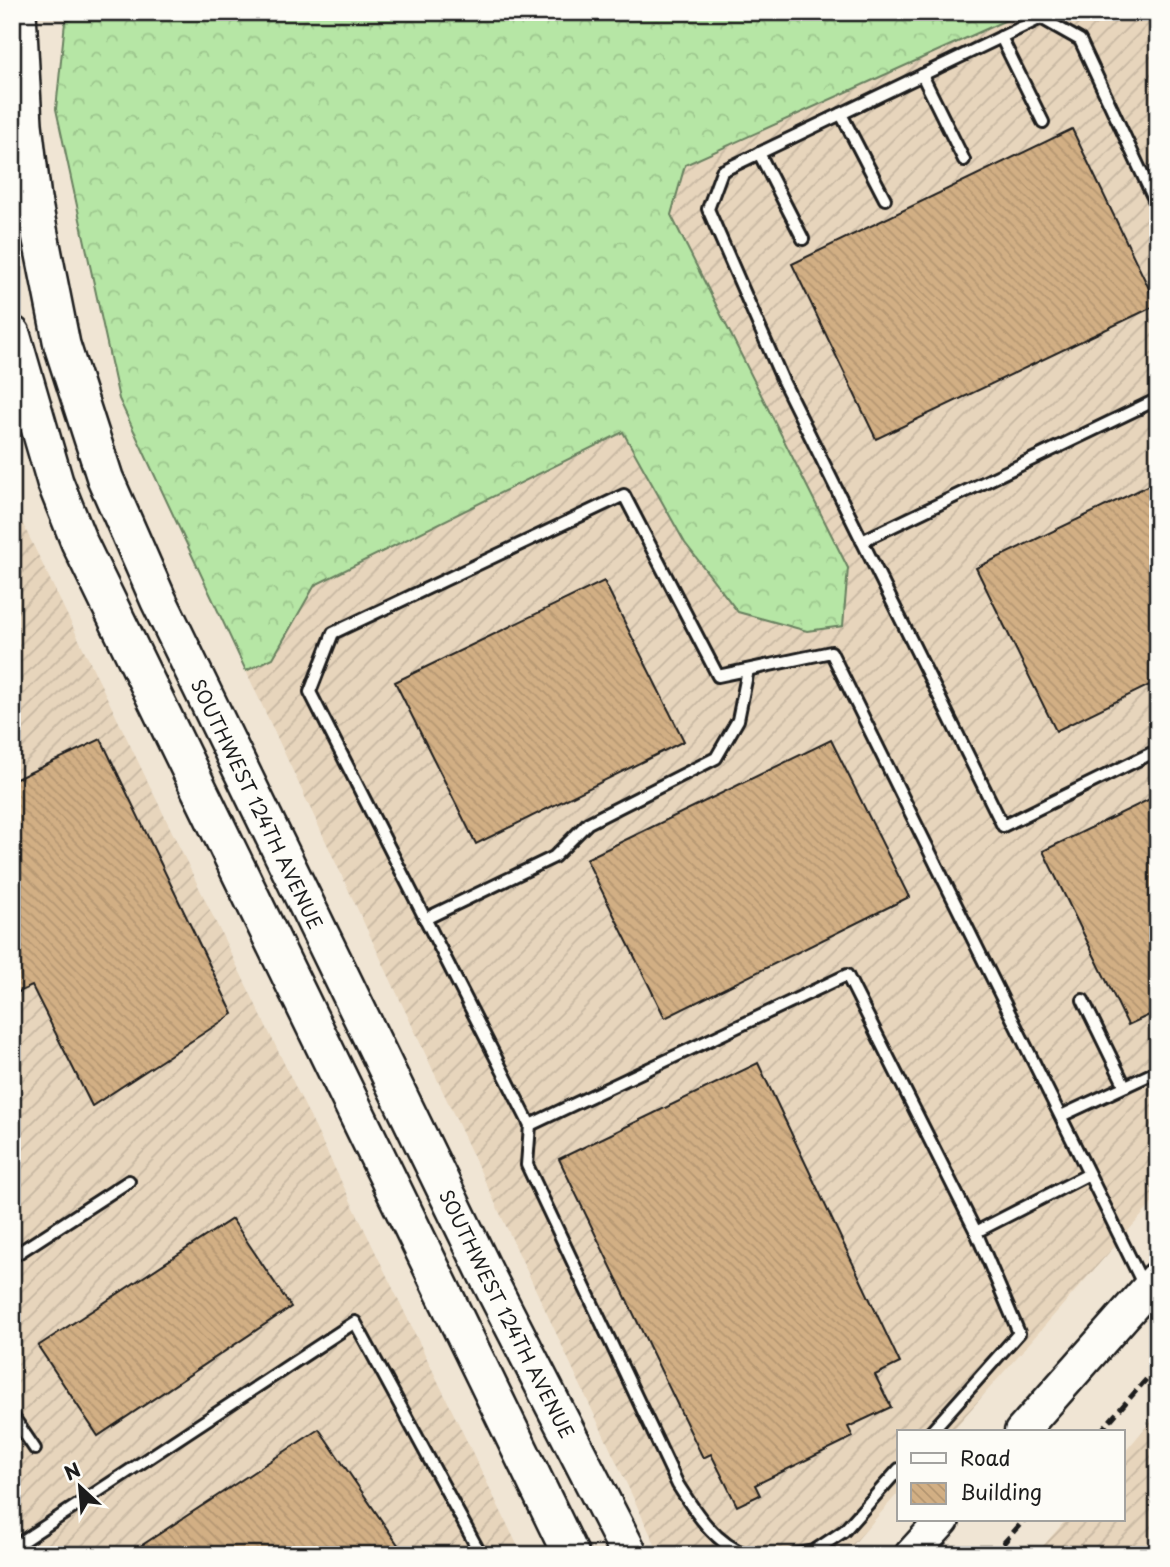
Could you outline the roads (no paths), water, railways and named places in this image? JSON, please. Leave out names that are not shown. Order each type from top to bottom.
[{"type":"main road","name":"SOUTHWEST 124TH AVENUE","points":[[18,12],[24,124],[33,199],[62,345],[105,478],[158,599],[486,1274],[629,1555]]},
{"type":"main road","points":[[12,334],[55,482],[79,542],[571,1555]]},
{"type":"main road","points":[[1023,1430],[1152,1284]]},
{"type":"main road","points":[[911,1555],[941,1522]]},
{"type":"lane","points":[[1158,208],[1080,40],[1041,18],[722,171],[708,209],[783,381],[1003,826],[1158,750]]},
{"type":"lane","points":[[1001,37],[1043,122]]},
{"type":"lane","points":[[922,75],[964,160]]},
{"type":"lane","points":[[841,114],[885,199]]},
{"type":"lane","points":[[760,153],[803,239]]},
{"type":"lane","points":[[862,541],[1158,400]]},
{"type":"lane","points":[[748,1555],[737,1551],[700,1520],[678,1485],[527,1165],[530,1125],[310,692],[333,633],[624,495],[718,676],[831,652],[1089,1174],[1152,1284]]},
{"type":"lane","points":[[425,919],[554,857],[588,823],[716,758],[738,720],[748,670]]},
{"type":"lane","points":[[530,1125],[847,975],[976,1232],[1019,1333],[933,1430]]},
{"type":"lane","points":[[1083,1000],[1125,1086]]},
{"type":"lane","points":[[1061,1116],[1158,1071]]},
{"type":"lane","points":[[976,1232],[1089,1174]]},
{"type":"lane","points":[[12,1257],[129,1181]]},
{"type":"lane","points":[[13,1551],[355,1322],[481,1555]]},
{"type":"lane","points":[[12,1415],[35,1449]]},
{"type":"lane","points":[[793,1555],[814,1551],[844,1531],[897,1471]]},
{"type":"railway","points":[[1102,1430],[1158,1366]]},
{"type":"railway","points":[[993,1555],[1022,1522]]}]
